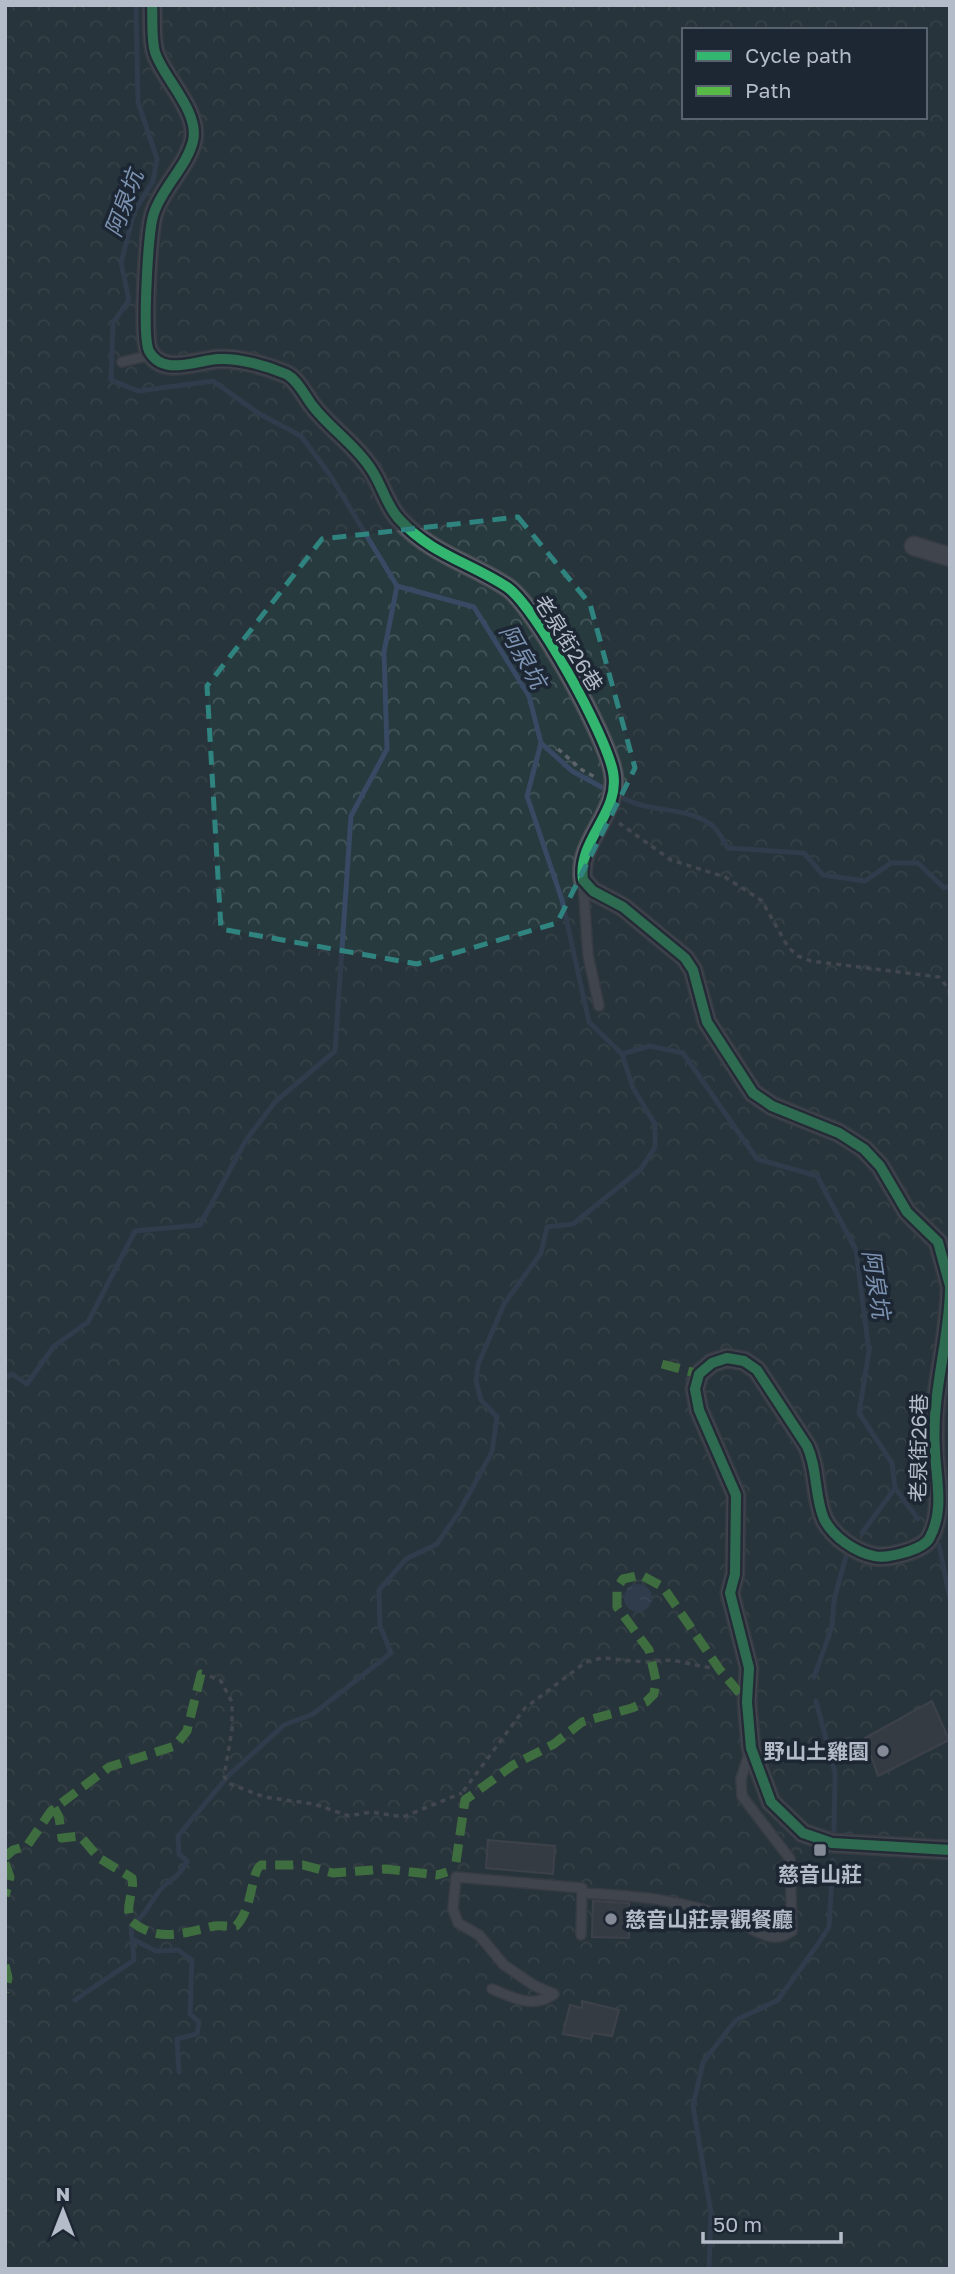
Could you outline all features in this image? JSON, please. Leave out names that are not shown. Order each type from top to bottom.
[{"type":"street","points":[[151,355],[146,344],[153,214],[194,140],[188,111],[155,52],[152,5]]},
{"type":"street","name":"老泉街26巷","points":[[151,355],[160,363],[175,366],[219,359],[240,361],[290,376],[322,418],[372,470],[399,519],[433,550],[510,589],[525,604],[587,709],[608,752],[615,786]]},
{"type":"street","points":[[914,547],[950,557]]},
{"type":"street","points":[[583,880],[583,853],[613,800],[615,786]]},
{"type":"street","name":"老泉街26巷","points":[[583,880],[593,891],[623,907],[685,958],[693,970],[707,1021],[752,1093],[772,1106],[839,1133],[864,1149],[880,1166],[907,1212],[938,1242],[950,1288],[950,1317],[937,1390],[934,1447],[940,1502],[928,1541],[915,1549],[876,1557],[845,1544],[824,1519],[813,1458],[757,1370],[744,1361],[727,1359],[712,1363],[699,1374],[695,1390],[699,1410],[736,1495],[736,1574],[730,1593],[749,1668],[747,1702],[751,1748],[771,1802],[803,1833],[832,1843],[950,1850]]},
{"type":"lane","points":[[122,362],[151,355]]},
{"type":"lane","points":[[583,880],[588,955],[599,1006]]},
{"type":"lane","points":[[582,1894],[673,1900],[736,1920],[763,1936],[785,1936],[792,1931],[790,1859],[743,1796],[741,1779],[751,1748]]},
{"type":"lane","points":[[492,1989],[523,2002],[536,2003],[554,1994],[535,1986],[504,1965],[479,1935],[453,1917],[456,1877],[582,1888],[581,1935]]},
{"type":"path","points":[[558,749],[582,770],[615,786]]},
{"type":"path","points":[[605,816],[621,823],[671,860],[725,877],[762,901],[788,947],[798,956],[811,961],[914,976],[939,977],[949,989],[950,1002]]},
{"type":"path","points":[[210,1675],[221,1681],[232,1702],[232,1730],[224,1776],[228,1783],[264,1797],[314,1804],[349,1816],[371,1812],[403,1817],[462,1793],[525,1708],[586,1662],[602,1658],[645,1662],[672,1660],[720,1670]]},
{"type":"path","points":[[462,1793],[465,1800]]},
{"type":"highlighted area","points":[[518,517],[590,604],[635,768],[557,923],[417,964],[221,929],[207,686],[322,539]]},
{"type":"green space","points":[[5,5],[950,5],[950,2269],[5,2269]]},
{"type":"water","points":[[638,1584],[648,1588],[652,1598],[648,1608],[638,1612],[628,1608],[624,1598],[628,1588]]},
{"type":"building","points":[[932,1701],[949,1740],[878,1776],[865,1738]]},
{"type":"building","points":[[488,1840],[555,1846],[553,1874],[486,1868]]},
{"type":"building","name":"慈音山莊景觀餐廳","points":[[593,1901],[629,1903],[629,1938],[592,1937]]},
{"type":"building","points":[[582,2001],[619,2010],[612,2036],[593,2033],[591,2039],[563,2034],[570,2005],[582,2008]]},
{"type":"waterway","name":"阿泉坑","points":[[136,5],[138,102],[157,159],[153,181],[134,212],[121,263],[129,300],[113,323],[111,380],[138,391],[213,381],[258,413],[301,436],[330,475],[397,586],[474,607],[529,696],[541,743],[527,796],[562,900],[589,1022],[622,1054],[650,1046],[683,1053],[757,1159],[817,1176],[856,1250],[869,1351],[859,1413],[892,1463],[895,1488],[918,1519]]},
{"type":"waterway","points":[[5,1378],[12,1374],[27,1384],[54,1346],[88,1322],[135,1231],[200,1225],[246,1140],[275,1102],[335,1051],[351,816],[387,749],[384,652],[397,586]]},
{"type":"waterway","points":[[541,743],[572,771],[605,789]]},
{"type":"waterway","points":[[623,798],[703,820],[715,828],[728,848],[804,853],[823,875],[865,881],[891,863],[918,863],[944,888],[950,886]]},
{"type":"waterway","points":[[179,2072],[177,2039],[197,2034],[199,2022],[190,2014],[192,1960],[178,1950],[156,1951],[132,1939],[131,1926],[160,1890],[183,1868],[187,1861],[179,1854],[178,1836],[229,1775],[284,1725],[313,1714],[391,1653],[380,1626],[379,1590],[406,1559],[437,1544],[459,1512],[492,1452],[497,1417],[481,1400],[476,1381],[478,1365],[504,1304],[541,1253],[547,1227],[573,1224],[641,1169],[655,1147],[655,1124],[633,1088],[622,1054]]},
{"type":"waterway","points":[[862,1533],[895,1488]]},
{"type":"waterway","name":"阿泉坑","points":[[939,1545],[950,1599]]},
{"type":"waterway","points":[[814,1677],[832,1627],[834,1600],[846,1556]]},
{"type":"waterway","points":[[816,1701],[835,1773],[834,1831]]},
{"type":"waterway","points":[[709,2269],[711,2213],[693,2106],[703,2062],[736,2020],[778,2000],[829,1927],[833,1860]]},
{"type":"waterway","points":[[75,2000],[134,1960],[132,1939]]},
{"type":"marked path","points":[[662,1364],[699,1374]]},
{"type":"marked path","points":[[456,1862],[465,1800],[513,1765],[554,1744],[582,1722],[632,1708],[646,1702],[654,1694],[656,1681],[649,1650],[617,1607],[617,1588],[623,1579],[641,1575],[663,1587],[720,1670],[747,1702]]},
{"type":"marked path","points":[[5,1857],[13,1850],[27,1846],[51,1811],[109,1767],[175,1746],[187,1731],[201,1674],[210,1676]]},
{"type":"marked path","points":[[54,1808],[59,1817],[62,1838],[80,1836],[99,1858],[132,1878],[129,1910],[131,1921],[141,1928],[161,1934],[182,1933],[214,1926],[236,1926],[246,1910],[255,1875],[261,1865],[303,1865],[333,1873],[386,1869],[437,1875],[447,1872]]},
{"type":"marked path","points":[[5,1863],[10,1877],[5,1896]]},
{"type":"marked path","points":[[5,1965],[8,1978],[5,1992]]},
{"type":"cycle path","points":[[152,5],[155,52],[186,107],[194,130],[186,159],[154,213],[146,305],[149,351],[155,359],[171,365],[219,359],[236,360],[262,365],[290,376],[319,413],[365,460],[399,519],[424,541],[493,578],[520,599],[535,619],[584,702],[608,754],[613,772],[611,800],[586,852],[583,880],[593,891],[623,907],[685,958],[693,970],[707,1022],[753,1093],[772,1106],[839,1133],[864,1149],[880,1166],[907,1212],[938,1242],[950,1286]]},
{"type":"cycle path","points":[[950,1290],[934,1430],[937,1518],[929,1539],[912,1550],[874,1556],[852,1547],[833,1532],[821,1510],[807,1446],[757,1370],[744,1361],[727,1358],[712,1363],[699,1374],[695,1389],[699,1410],[736,1495],[735,1574],[730,1593],[749,1668],[747,1702],[751,1748],[771,1802],[803,1833],[832,1843],[950,1850]]},
{"type":"place","name":"野山土雞園","points":[[883,1751]]},
{"type":"place","name":"慈音山莊","points":[[820,1850]]},
{"type":"place","name":"慈音山莊景觀餐廳","points":[[611,1919]]}]
